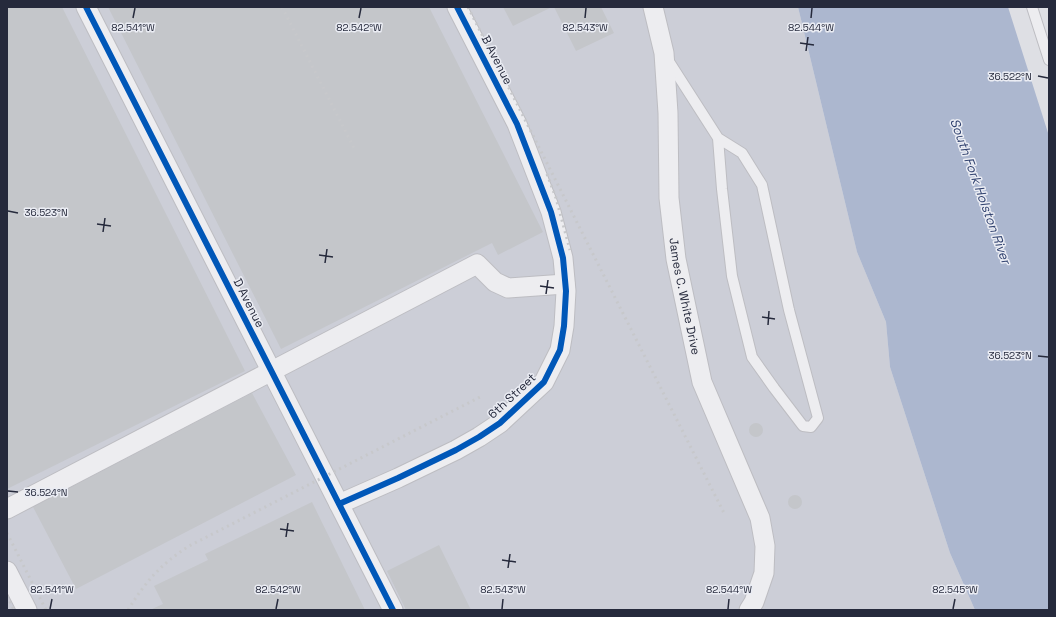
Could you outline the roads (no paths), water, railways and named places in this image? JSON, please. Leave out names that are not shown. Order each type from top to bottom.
[{"type":"street","name":"D Avenue","points":[[86,7],[393,610]]},
{"type":"street","name":"B Avenue","points":[[457,7],[517,124]]},
{"type":"street","name":"James C. White Drive","points":[[653,7],[664,53],[668,114],[669,198],[676,259],[702,382],[760,518],[765,546],[764,573],[754,602],[749,610]]},
{"type":"street","name":"6th Street","points":[[339,504],[406,474],[479,437],[500,423],[544,382],[560,350],[564,326],[565,284],[563,258],[551,212],[517,124]]},
{"type":"street","points":[[7,509],[476,264],[495,282],[508,288],[565,284]]},
{"type":"street","points":[[7,571],[27,610]]},
{"type":"lane","points":[[1032,7],[1049,60]]},
{"type":"lane","points":[[664,53],[718,138],[742,153],[762,185],[789,310],[818,418],[811,427],[803,426],[752,357],[732,276],[718,138]]},
{"type":"water","name":"South Fork Holston River","points":[[798,7],[1008,7],[1049,136],[1049,610],[975,610],[950,553],[890,367],[886,322],[857,252]]},
{"type":"railway","points":[[282,7],[354,148]]},
{"type":"railway","points":[[468,7],[724,513]]},
{"type":"railway","points":[[547,174],[556,198],[570,250]]},
{"type":"railway","points":[[128,610],[154,574],[189,546],[482,396]]},
{"type":"railway","points":[[7,533],[46,610]]},
{"type":"railway","points":[[7,596],[14,610]]}]
